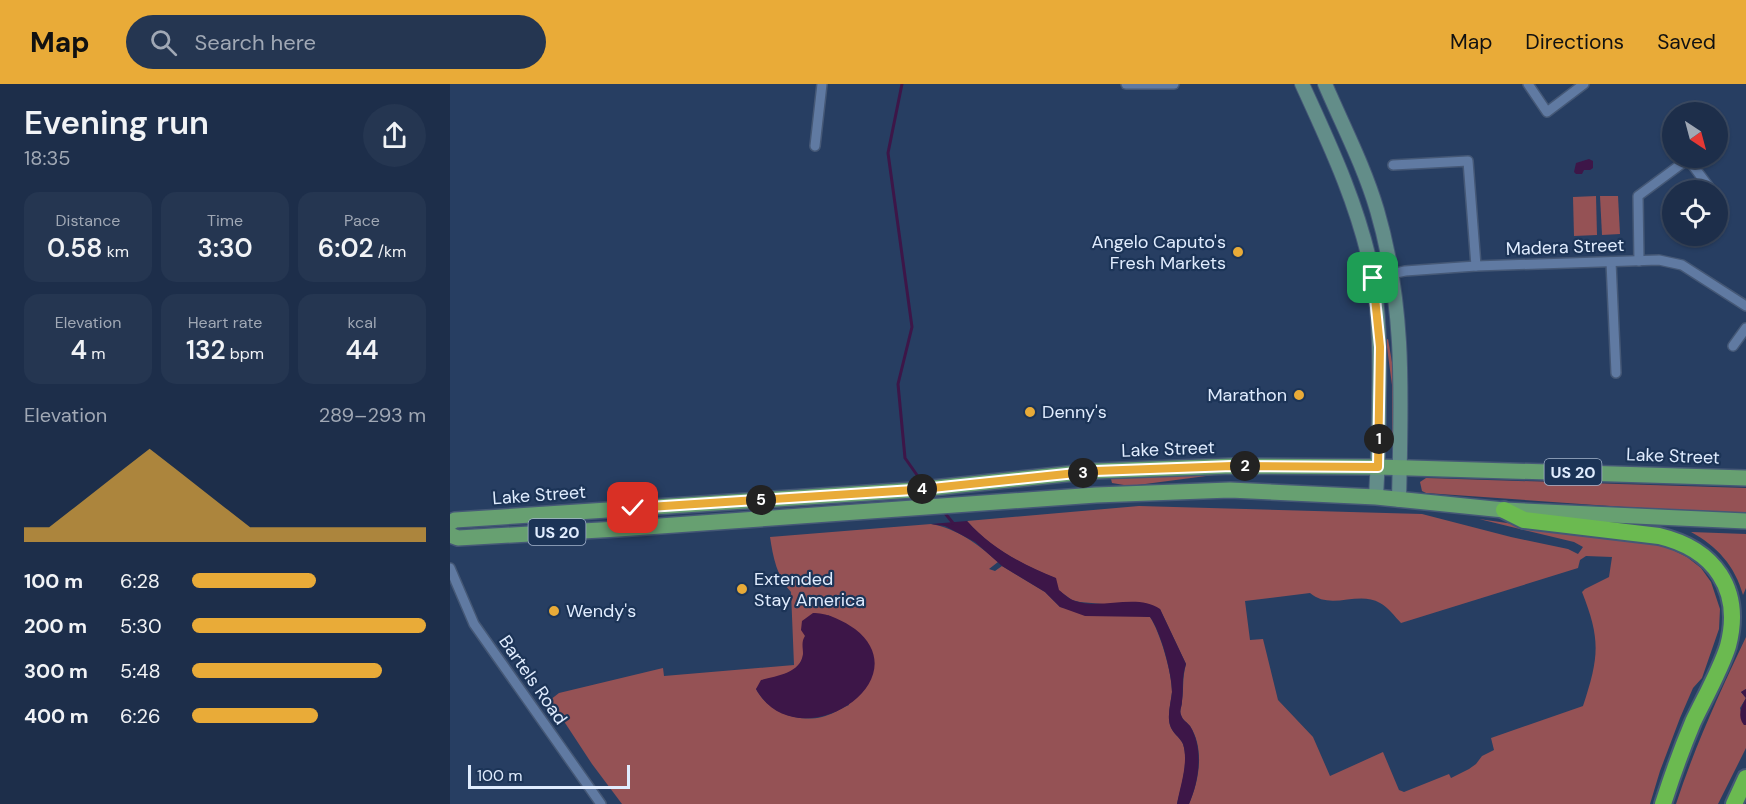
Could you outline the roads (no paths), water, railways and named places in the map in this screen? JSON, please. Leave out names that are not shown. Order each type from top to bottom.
[{"type":"highway","points":[[1504,510],[1524,520],[1659,536],[1680,541],[1712,563],[1722,578],[1730,597],[1732,618],[1727,647],[1692,725],[1663,804]]},
{"type":"highway","points":[[1734,804],[1746,778]]},
{"type":"main road","points":[[1302,84],[1346,183],[1373,278],[1380,347],[1376,497]]},
{"type":"main road","points":[[1325,84],[1372,194],[1392,274],[1401,352],[1399,500]]},
{"type":"main road","name":"Lake Street","points":[[450,523],[455,520],[913,490],[1095,471],[1232,466],[1378,467],[1746,478]]},
{"type":"main road","name":"Lake Street","points":[[450,535],[458,538],[1096,495],[1230,490],[1376,497],[1504,510],[1746,521]]},
{"type":"street","points":[[815,146],[822,84]]},
{"type":"street","points":[[1126,84],[1174,84]]},
{"type":"street","points":[[1528,84],[1546,112],[1584,84]]},
{"type":"street","points":[[1639,261],[1638,196],[1688,159],[1704,180]]},
{"type":"street","points":[[1393,165],[1468,162],[1476,266]]},
{"type":"street","name":"Madera Street","points":[[1373,278],[1476,266],[1659,260],[1682,265],[1746,306]]},
{"type":"street","points":[[1611,262],[1616,373]]},
{"type":"street","points":[[1733,346],[1746,328]]},
{"type":"street","name":"Bartels Road","points":[[450,568],[474,624],[601,804]]},
{"type":"waterway","points":[[902,84],[888,153],[912,327],[898,384],[905,458],[924,485]]},
{"type":"waterway","points":[[944,512],[953,523]]},
{"type":"place","name":"Angelo Caputo's Fresh Markets","points":[[1238,252]]},
{"type":"place","name":"Marathon","points":[[1299,395]]},
{"type":"place","name":"Denny's","points":[[1030,412]]},
{"type":"place","name":"Extended Stay America","points":[[742,589]]},
{"type":"place","name":"Wendy's","points":[[554,611]]}]
